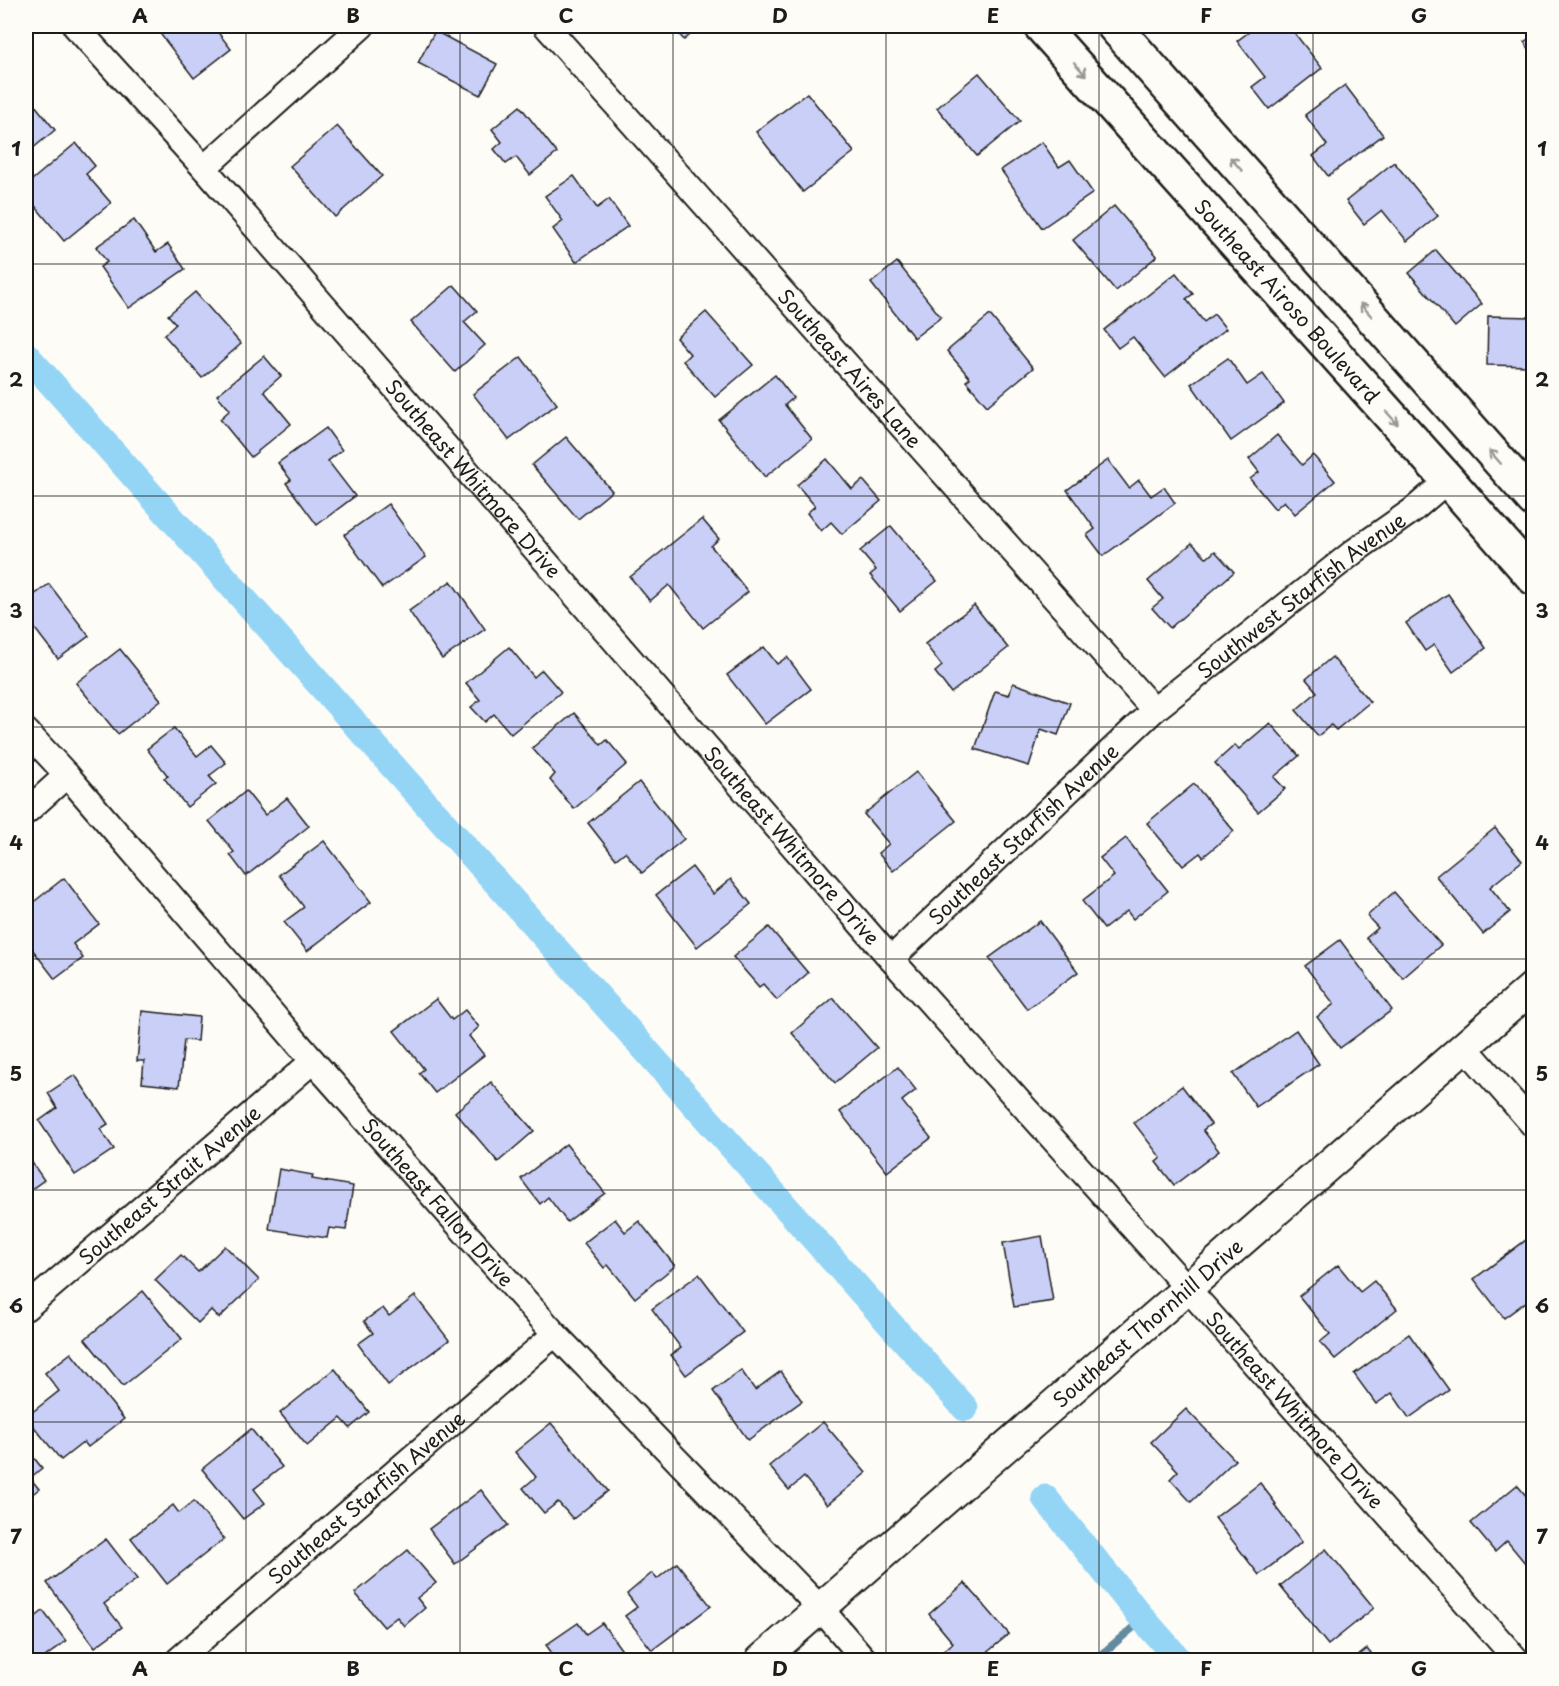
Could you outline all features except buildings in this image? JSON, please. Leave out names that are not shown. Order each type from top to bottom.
[{"type":"main road","name":"Southeast Airoso Boulevard","points":[[1041,26],[1533,578]]},
{"type":"main road","points":[[1114,26],[1529,486]]},
{"type":"street","name":"Southeast Whitmore Drive","points":[[75,26],[204,168],[891,959],[1517,1660]]},
{"type":"street","points":[[204,168],[362,26]]},
{"type":"street","name":"Southeast Aires Lane","points":[[546,26],[1154,710]]},
{"type":"street","name":"Southwest Starfish Avenue","points":[[1154,710],[1356,550],[1413,510],[1448,480]]},
{"type":"street","name":"Southeast Starfish Avenue","points":[[891,959],[1154,710]]},
{"type":"street","name":"Southeast Fallon Drive","points":[[26,731],[67,775],[313,1061],[555,1335],[821,1609],[864,1660]]},
{"type":"street","points":[[26,812],[67,775]]},
{"type":"street","name":"Southeast Thornhill Drive","points":[[761,1660],[1533,986]]},
{"type":"street","points":[[1465,1047],[1533,1126]]},
{"type":"street","name":"Southeast Strait Avenue","points":[[26,1308],[313,1061]]},
{"type":"street","name":"Southeast Starfish Avenue","points":[[178,1660],[555,1335]]},
{"type":"waterway","points":[[26,355],[965,1408]]},
{"type":"waterway","points":[[1045,1498],[1179,1660]]},
{"type":"waterway","points":[[1095,1660],[1143,1619]]}]
